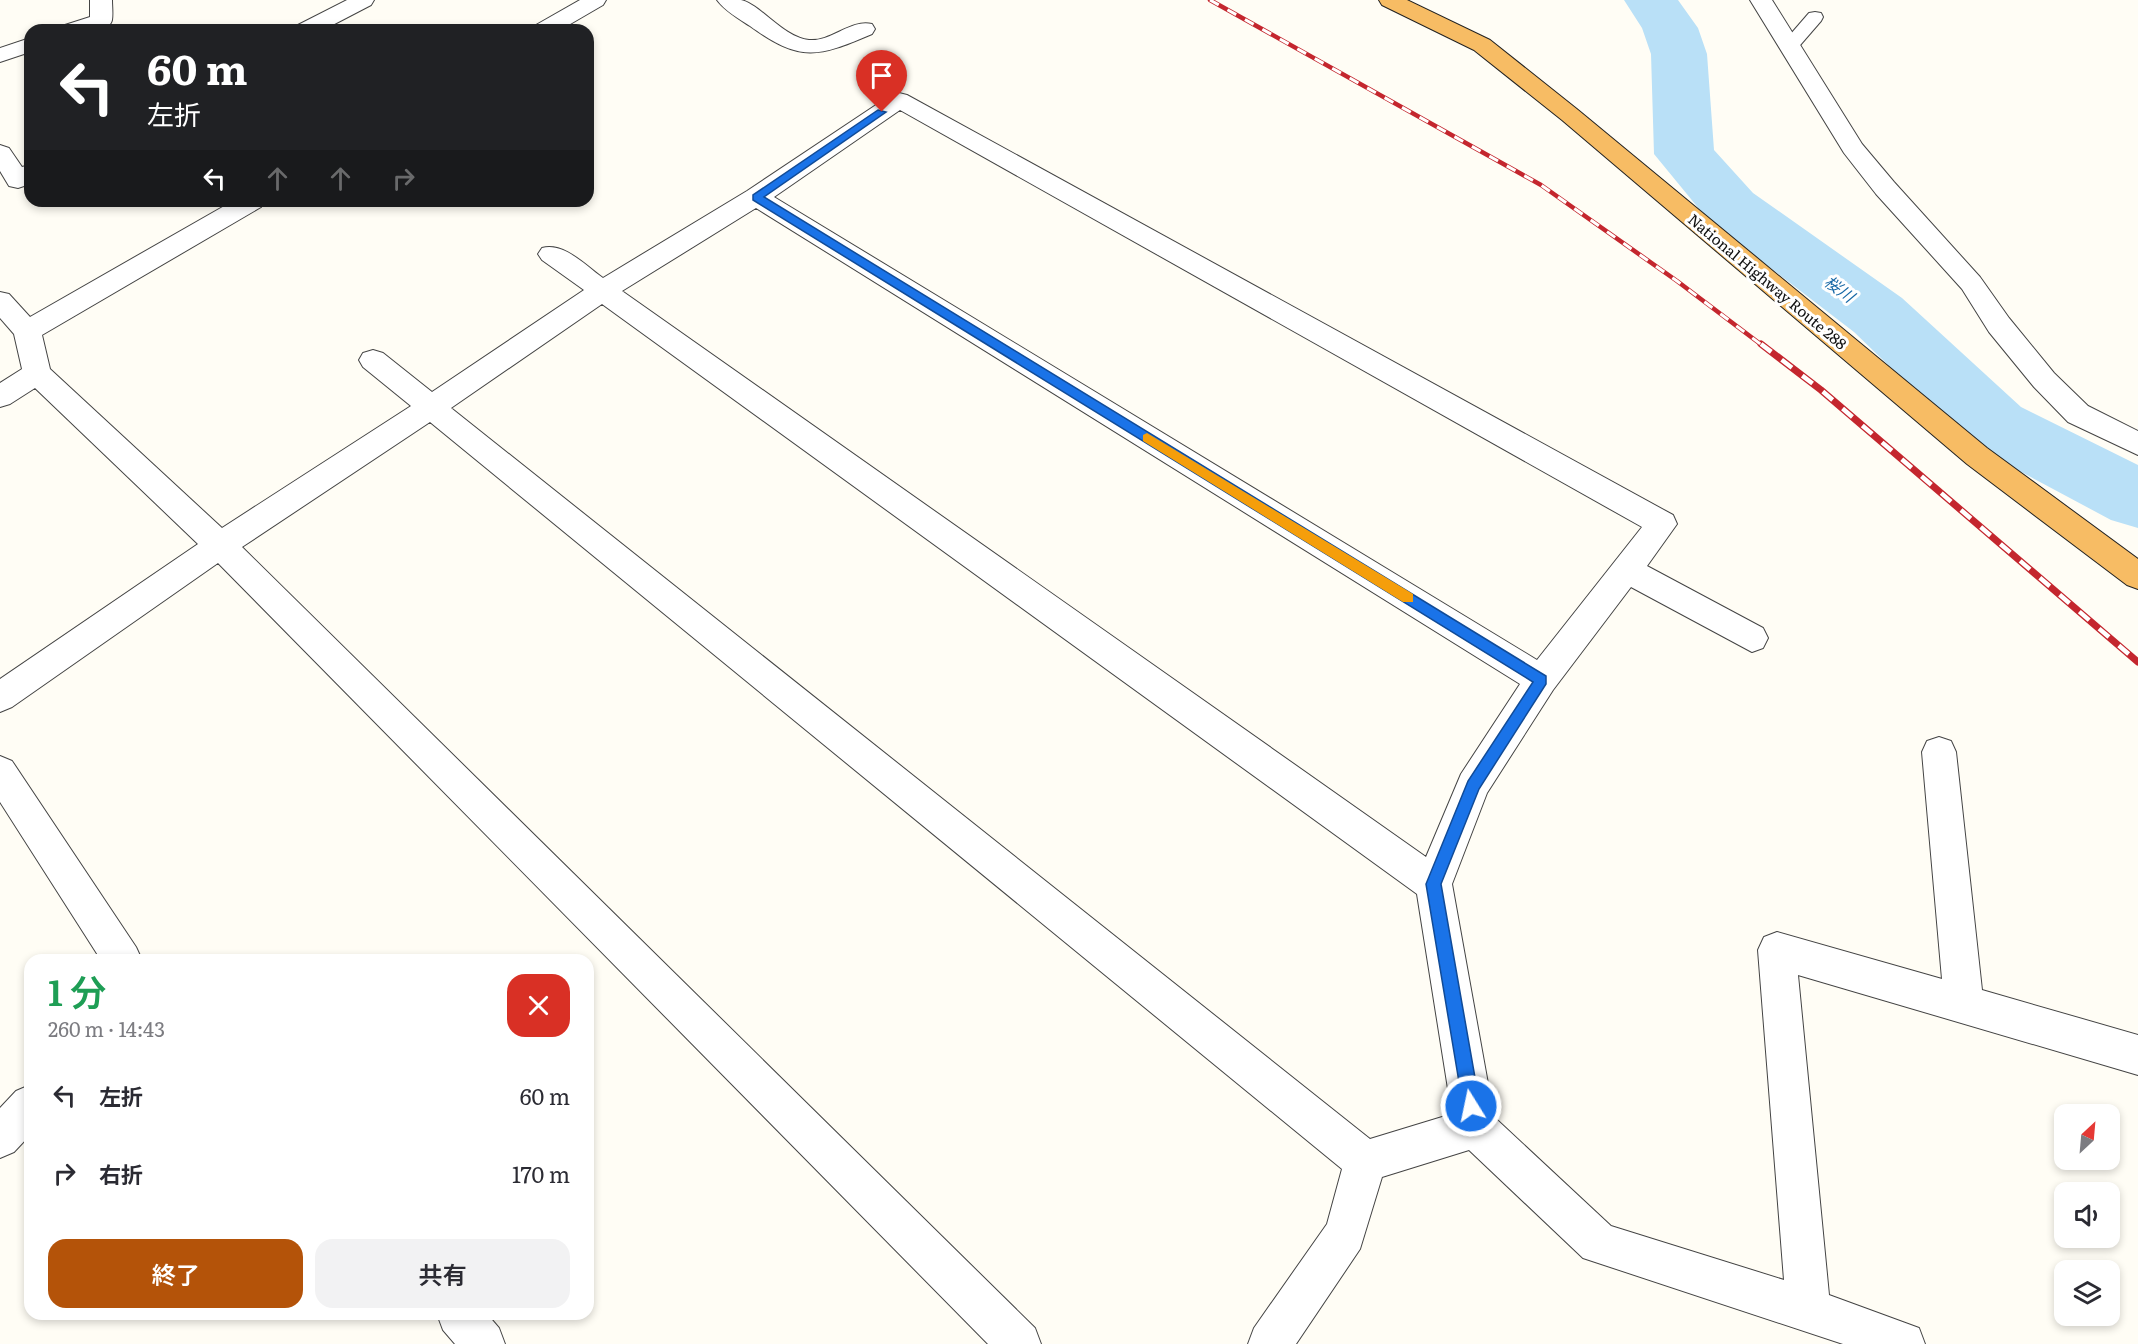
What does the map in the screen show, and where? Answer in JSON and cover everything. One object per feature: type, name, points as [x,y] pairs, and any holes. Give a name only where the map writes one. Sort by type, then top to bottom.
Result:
[{"type":"highway","name":"National Highway Route 288","points":[[1390,0],[1482,45],[1570,115],[1977,456],[2138,576]]},
{"type":"street","points":[[92,24],[101,21],[101,0]]},
{"type":"street","points":[[317,24],[363,0]]},
{"type":"street","points":[[554,24],[595,0]]},
{"type":"street","points":[[728,0],[798,46],[814,48],[828,45],[864,29]]},
{"type":"street","points":[[1761,0],[1853,148],[1885,188],[1971,283],[1999,325],[2044,380],[2078,414],[2138,444]]},
{"type":"street","points":[[0,55],[24,47]]},
{"type":"street","points":[[0,697],[220,544],[433,406],[602,291],[756,197],[899,100],[1662,524],[1541,680],[1473,785],[1434,884],[1475,1128],[1598,1243],[1808,1309],[1903,1344]]},
{"type":"street","points":[[0,153],[16,183]]},
{"type":"street","points":[[756,197],[1541,680]]},
{"type":"street","points":[[27,331],[242,207]]},
{"type":"street","points":[[551,254],[1434,884]]},
{"type":"street","points":[[0,301],[27,331],[37,373],[220,544],[1020,1344]]},
{"type":"street","points":[[374,360],[1365,1161]]},
{"type":"street","points":[[0,397],[37,373]]},
{"type":"street","points":[[1627,570],[1752,638]]},
{"type":"street","points":[[1939,752],[1964,1004]]},
{"type":"street","points":[[0,772],[119,954]]},
{"type":"street","points":[[1808,1309],[1778,950],[2138,1055]]},
{"type":"street","points":[[0,1138],[24,1112]]},
{"type":"street","points":[[1365,1161],[1475,1128]]},
{"type":"street","points":[[1270,1344],[1345,1234],[1365,1161]]},
{"type":"street","points":[[464,1320],[483,1344]]},
{"type":"lane","points":[[1789,48],[1815,17]]},
{"type":"waterway","name":"桜川","points":[[1651,0],[1670,28],[1679,54],[1684,154],[1731,207],[1878,315],[1996,426],[2138,499]]},
{"type":"railway","points":[[1210,0],[1541,185],[1677,281],[1763,346]]},
{"type":"railway","points":[[1761,344],[1821,390],[2138,662]]},
{"type":"slow traffic","points":[[1147,438],[1408,598]]},
{"type":"route","points":[[882,112],[756,197],[1541,680],[1473,785],[1434,884],[1471,1106]]}]
